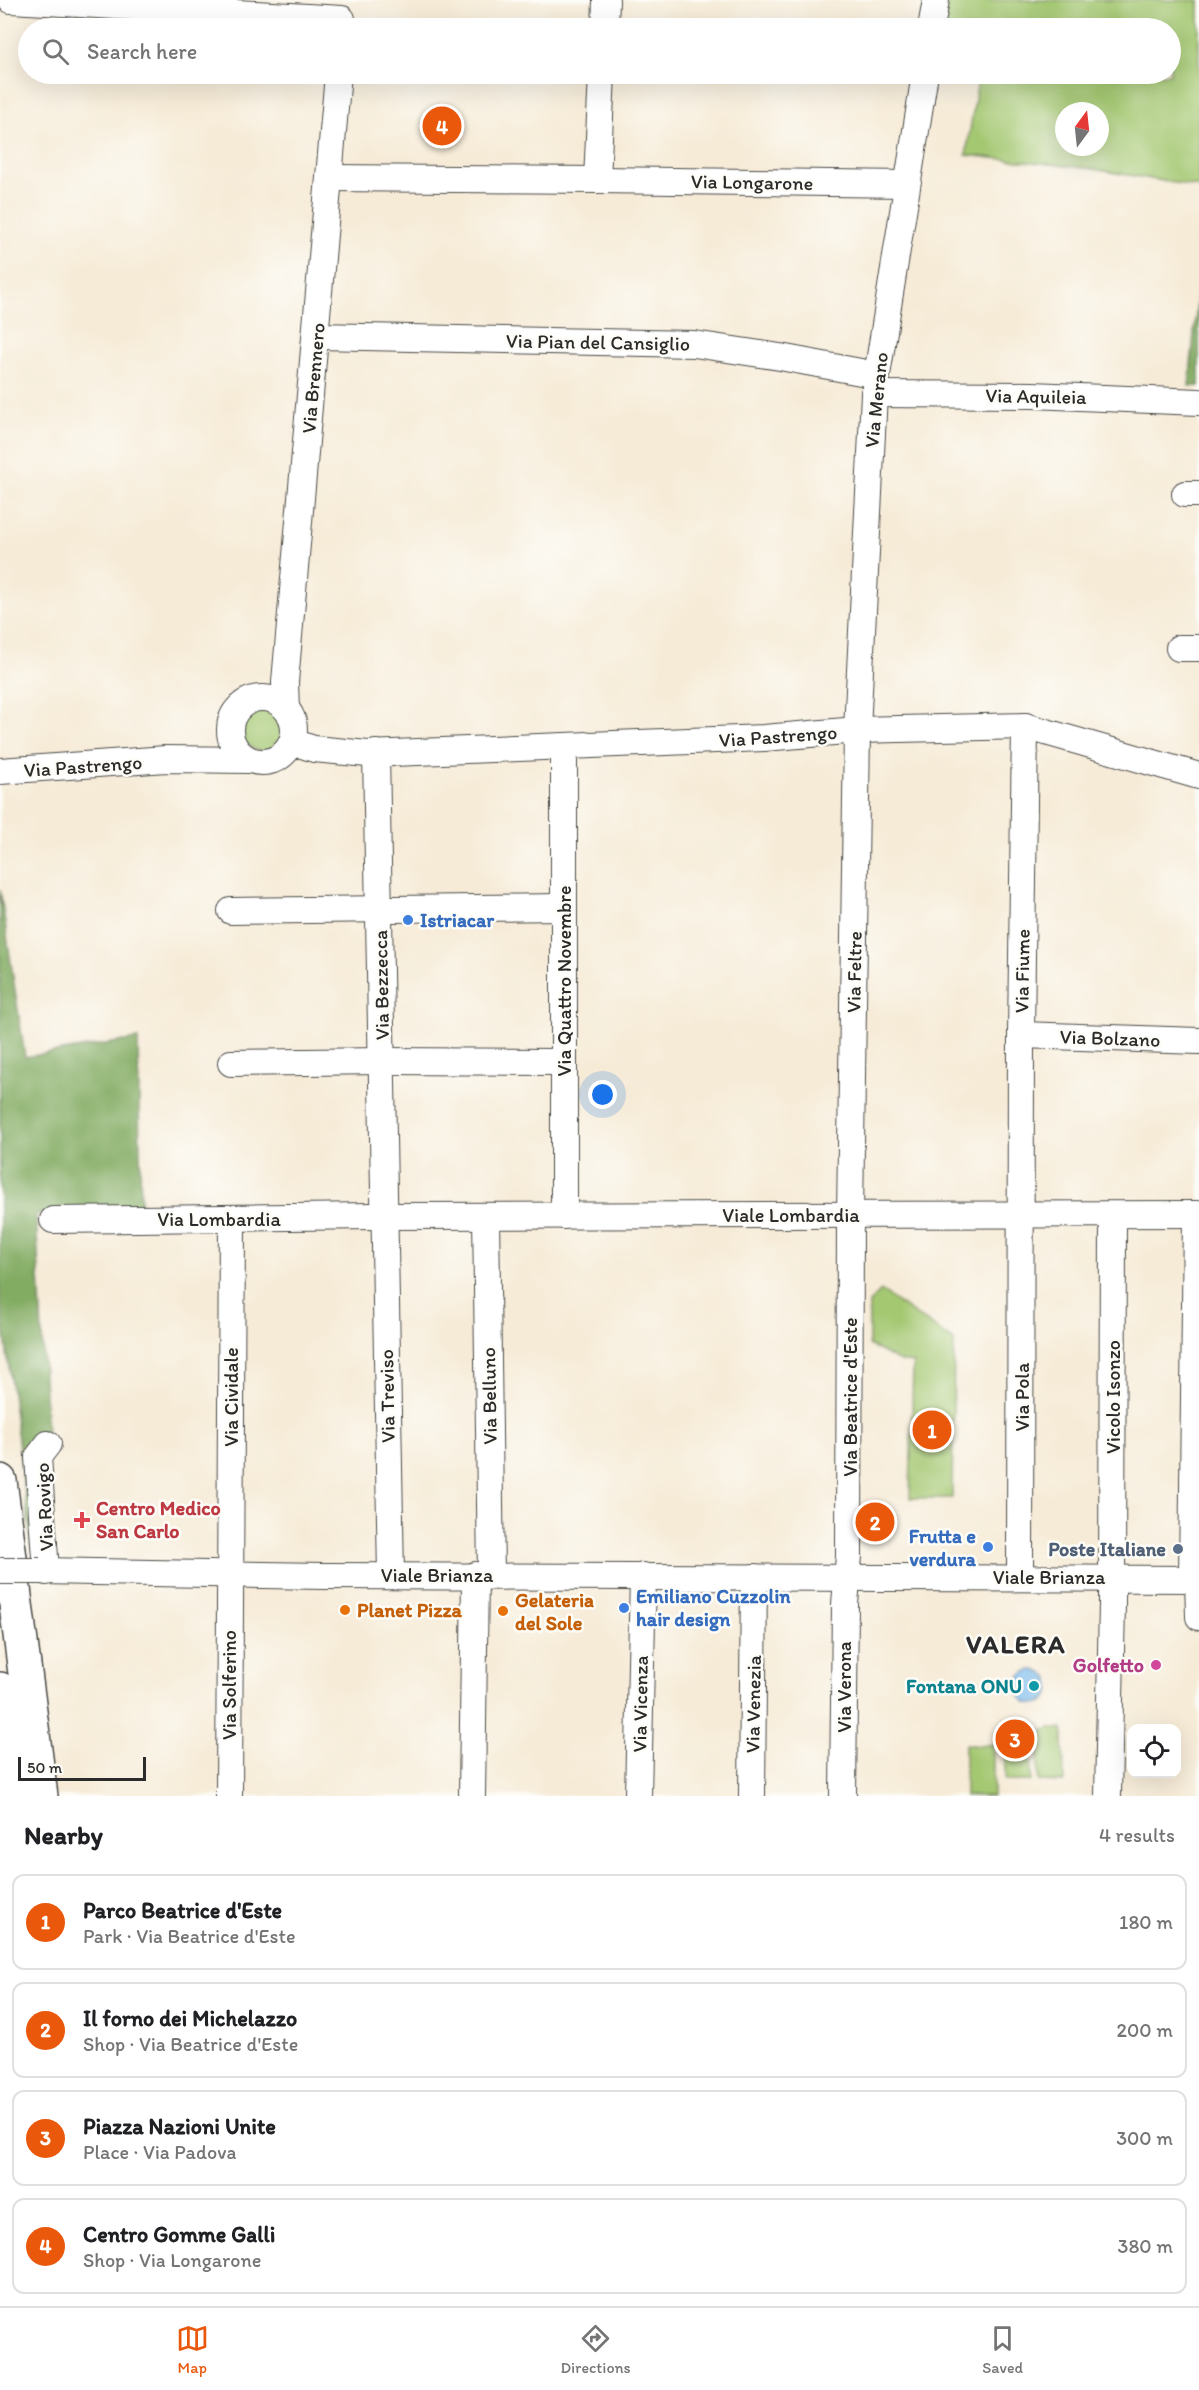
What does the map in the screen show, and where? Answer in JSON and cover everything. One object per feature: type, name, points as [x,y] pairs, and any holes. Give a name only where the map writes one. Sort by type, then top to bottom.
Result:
[{"type":"highway","points":[[0,1481],[41,1796]]},
{"type":"highway","points":[[0,1689],[14,1796]]},
{"type":"street","points":[[11,0],[342,16]]},
{"type":"street","points":[[605,18],[606,0]]},
{"type":"street","points":[[933,18],[936,0]]},
{"type":"street","name":"Via Brennero","points":[[286,709],[285,682],[317,336],[337,84]]},
{"type":"street","points":[[597,180],[602,84]]},
{"type":"street","name":"Via Merano","points":[[857,730],[875,385],[923,84]]},
{"type":"street","name":"Via Longarone","points":[[329,178],[907,184]]},
{"type":"street","name":"Via Pian del Cansiglio","points":[[317,336],[694,344],[780,357],[875,385]]},
{"type":"street","name":"Via Aquileia","points":[[875,385],[1199,402]]},
{"type":"street","points":[[253,699],[264,698],[278,702],[292,717],[294,729],[285,751],[267,763],[248,759],[238,753],[231,740],[231,721],[237,710],[253,699],[285,682]]},
{"type":"street","name":"Via Pastrengo","points":[[166,759],[178,752],[204,747],[221,737],[231,721]]},
{"type":"street","name":"Via Pastrengo","points":[[285,751],[376,753],[764,738],[857,730],[1025,726],[1199,776]]},
{"type":"street","name":"Via Fiume","points":[[1021,1216],[1025,726]]},
{"type":"street","name":"Via Feltre","points":[[850,1215],[857,730]]},
{"type":"street","name":"Via Quattro Novembre","points":[[564,746],[564,1216]]},
{"type":"street","name":"Via Bezzecca","points":[[376,753],[384,1216]]},
{"type":"street","name":"Via Pastrengo","points":[[0,771],[166,759],[248,759]]},
{"type":"street","points":[[231,911],[564,907]]},
{"type":"street","name":"Via Bolzano","points":[[1021,1035],[1199,1041]]},
{"type":"street","points":[[231,1063],[564,1062]]},
{"type":"street","points":[[1198,1214],[1196,1579],[1199,1617]]},
{"type":"street","name":"Viale Lombardia","points":[[384,1216],[1198,1214]]},
{"type":"street","name":"Via Beatrice d'Este","points":[[846,1579],[849,1533],[850,1215]]},
{"type":"street","name":"Vicolo Isonzo","points":[[1108,1796],[1112,1578],[1113,1215]]},
{"type":"street","name":"Via Lombardia","points":[[53,1220],[384,1216]]},
{"type":"street","name":"Via Treviso","points":[[384,1216],[391,1576]]},
{"type":"street","name":"Via Belluno","points":[[472,1796],[483,1575],[486,1216]]},
{"type":"street","name":"Via Pola","points":[[1020,1577],[1021,1216]]},
{"type":"street","name":"Via Cividale","points":[[229,1575],[232,1219]]},
{"type":"street","name":"Via Rovigo","points":[[43,1571],[38,1458],[48,1444]]},
{"type":"street","name":"Viale Brianza","points":[[0,1571],[229,1575],[1196,1579]]},
{"type":"street","name":"Via Solferino","points":[[229,1575],[229,1796]]},
{"type":"street","name":"Via Vicenza","points":[[638,1796],[643,1576]]},
{"type":"street","name":"Via Venezia","points":[[752,1796],[754,1577]]},
{"type":"street","name":"Via Verona","points":[[843,1796],[846,1579]]},
{"type":"green space","points":[[947,0],[1199,0],[1199,187],[1087,168],[966,155],[977,84],[1181,84],[1181,18],[944,18]]},
{"type":"green space","points":[[1199,281],[1199,386],[1189,386]]},
{"type":"green space","points":[[263,709],[271,710],[278,715],[283,722],[283,738],[278,745],[271,750],[263,751],[255,750],[248,745],[243,738],[242,730],[243,722],[248,715],[255,710]]},
{"type":"green space","points":[[0,889],[25,1057],[138,1039],[141,1213],[36,1214],[47,1435],[32,1551],[0,1297]]},
{"type":"green space","points":[[881,1291],[954,1341],[952,1498],[910,1498],[913,1363],[898,1361],[869,1345],[869,1303]]},
{"type":"green space","points":[[1050,1728],[1063,1729],[1064,1782],[1038,1781],[1038,1733]]},
{"type":"green space","points":[[1030,1734],[1031,1781],[1005,1781],[1005,1742]]},
{"type":"green space","points":[[965,1744],[979,1746],[993,1744],[993,1796],[965,1796]]},
{"type":"water","name":"Fontana ONU","points":[[1034,1670],[1046,1675],[1051,1687],[1046,1699],[1034,1704],[1022,1699],[1017,1687],[1022,1675]]},
{"type":"place","name":"Centro Gomme Galli","points":[[442,126]]},
{"type":"place","name":"Istriacar","points":[[408,920]]},
{"type":"place","name":"Parco Beatrice d'Este","points":[[932,1430]]},
{"type":"place","name":"Centro Medico San Carlo","points":[[82,1520]]},
{"type":"place","name":"Il forno dei Michelazzo","points":[[875,1522]]},
{"type":"place","name":"Frutta e verdura","points":[[988,1547]]},
{"type":"place","name":"Poste Italiane","points":[[1178,1549]]},
{"type":"place","name":"Emiliano Cuzzolin hair design","points":[[624,1608]]},
{"type":"place","name":"Planet Pizza","points":[[345,1610]]},
{"type":"place","name":"Gelateria del Sole","points":[[503,1611]]},
{"type":"place","name":"Golfetto","points":[[1156,1665]]},
{"type":"place","name":"Fontana ONU","points":[[1034,1686]]},
{"type":"place","name":"Piazza Nazioni Unite","points":[[1015,1739]]},
{"type":"district","name":"VALERA","points":[[1016,1644]]}]
